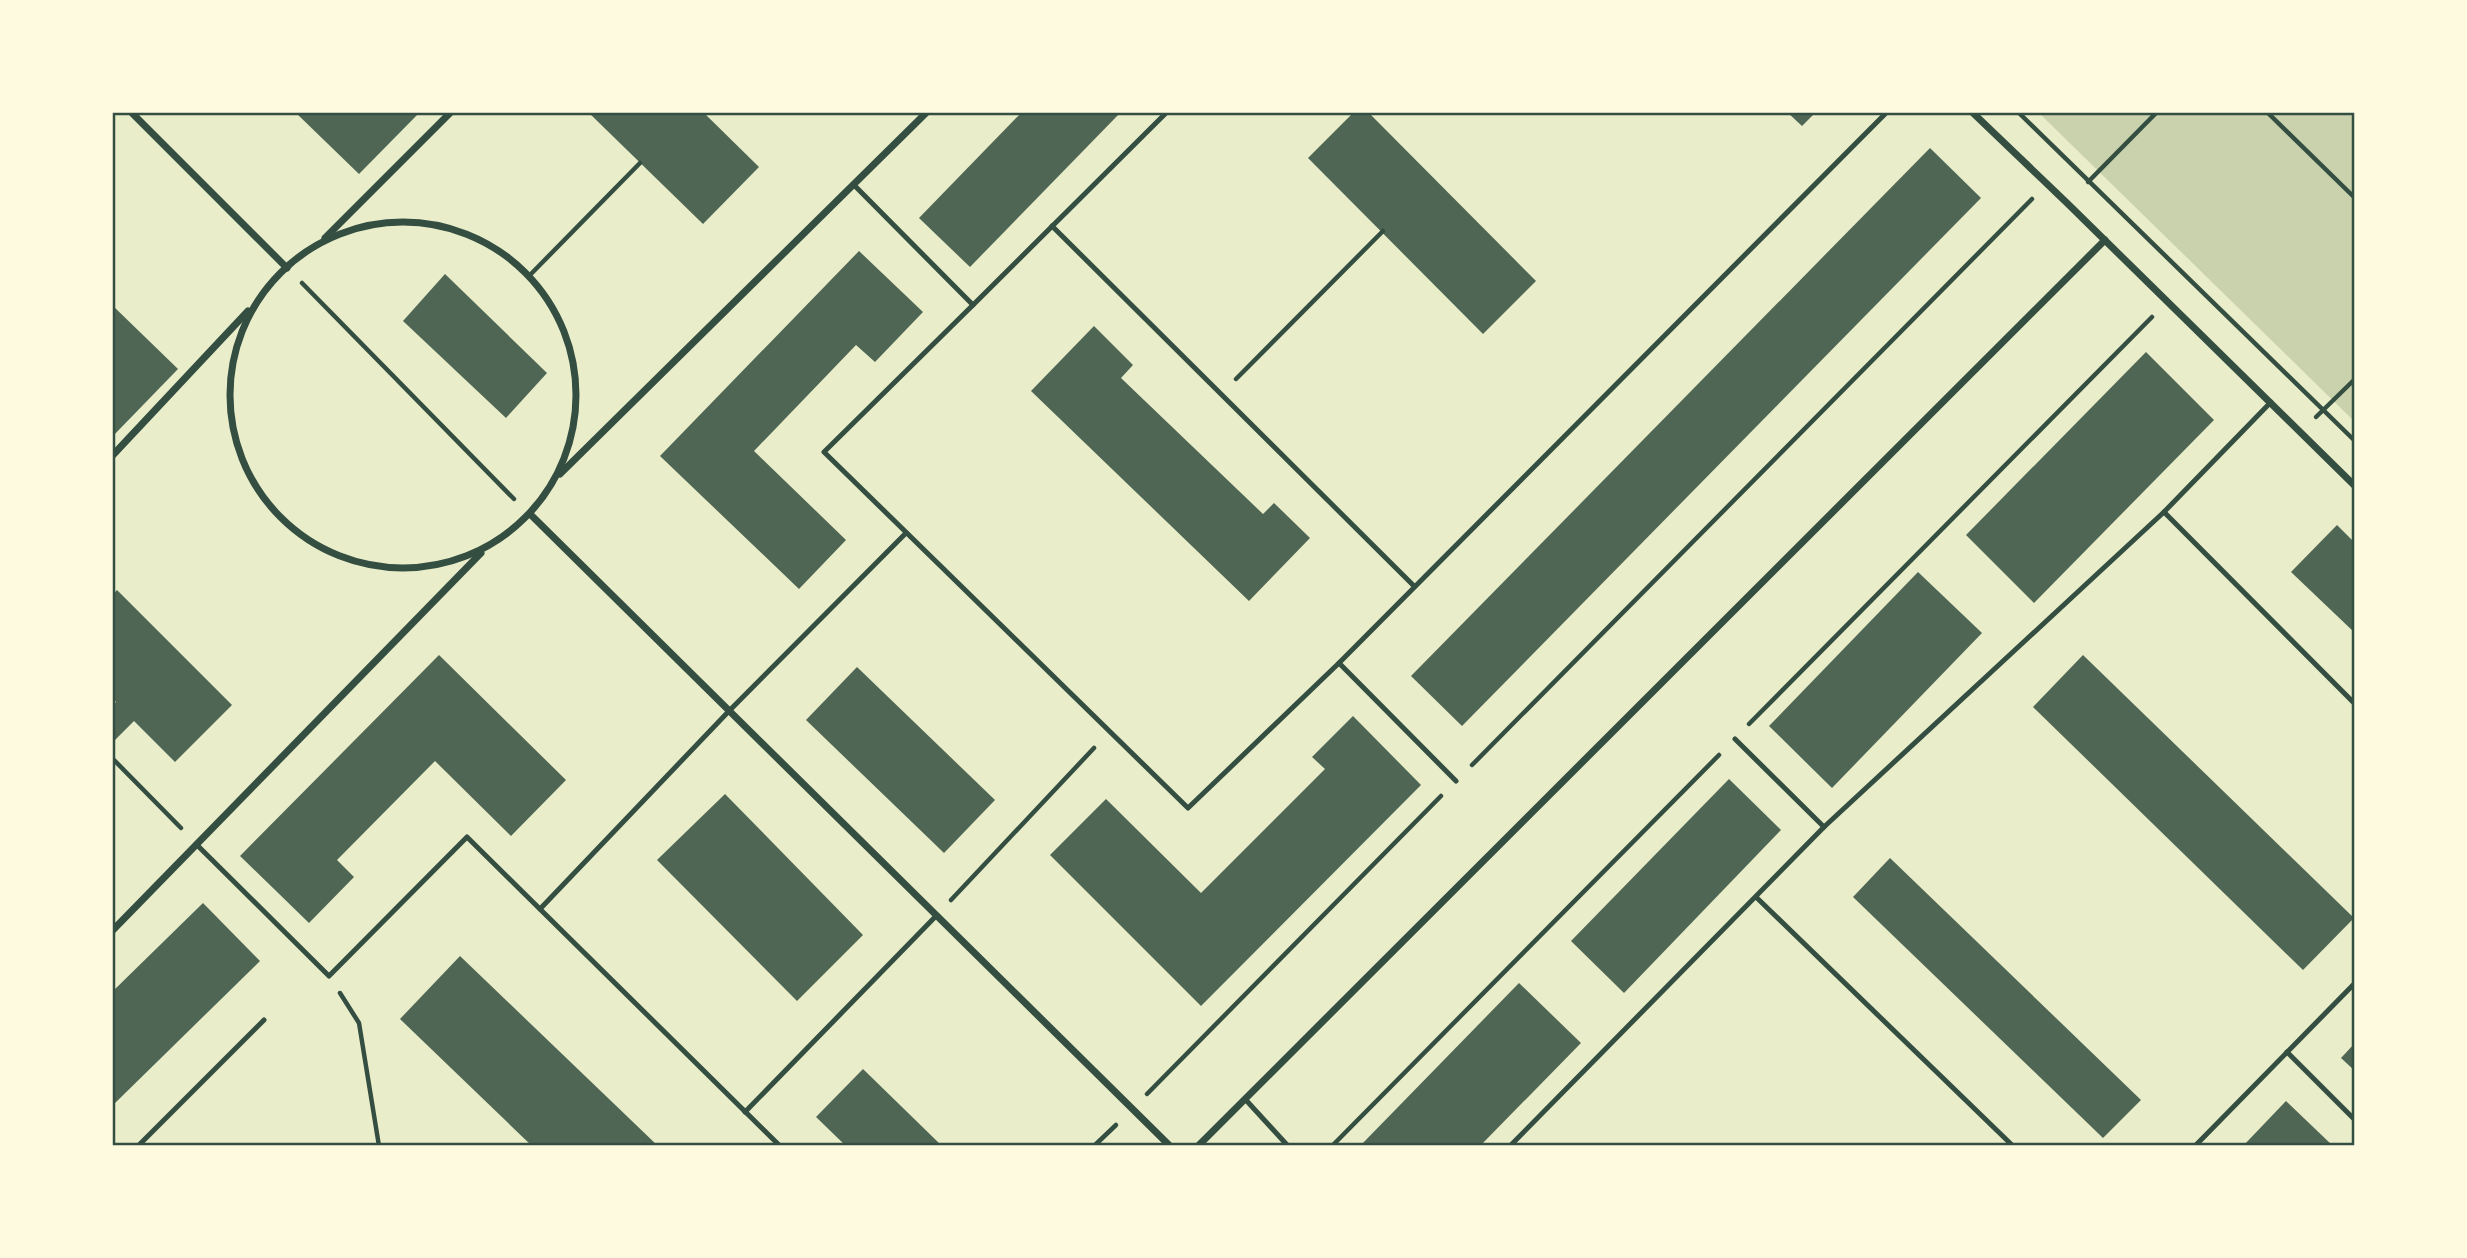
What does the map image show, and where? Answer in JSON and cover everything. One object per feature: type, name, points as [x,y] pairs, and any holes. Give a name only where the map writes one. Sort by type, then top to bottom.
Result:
[{"type":"street","points":[[131,112],[287,268]]},
{"type":"street","points":[[112,456],[287,268],[323,240],[451,112]]},
{"type":"street","points":[[112,931],[484,549],[530,514],[557,477],[927,112]]},
{"type":"street","points":[[1972,112],[2355,486]]},
{"type":"street","points":[[323,240],[356,227],[381,222],[429,223],[453,229],[496,249],[529,276],[551,305],[573,362],[576,408],[571,441],[557,477]]},
{"type":"street","points":[[1198,1146],[2105,240]]},
{"type":"street","points":[[253,306],[235,347],[229,379],[230,422],[250,479],[271,509],[296,533],[344,559],[404,570],[444,565],[484,549]]},
{"type":"street","points":[[530,514],[1170,1146]]},
{"type":"lane","points":[[1167,112],[824,452],[1188,808],[1339,663],[1887,112]]},
{"type":"lane","points":[[853,184],[973,305]]},
{"type":"lane","points":[[1052,226],[1414,586]]},
{"type":"lane","points":[[1510,1146],[1824,827],[2164,512],[2271,402]]},
{"type":"lane","points":[[2164,512],[2355,704]]},
{"type":"lane","points":[[540,909],[729,711],[906,533]]},
{"type":"lane","points":[[1339,663],[1457,781]]},
{"type":"lane","points":[[1735,739],[1824,827]]},
{"type":"lane","points":[[196,843],[329,976],[467,837],[780,1146]]},
{"type":"lane","points":[[1756,897],[2012,1146]]},
{"type":"lane","points":[[745,1112],[936,916]]},
{"type":"lane","points":[[2195,1146],[2355,983]]},
{"type":"lane","points":[[138,1146],[264,1020]]},
{"type":"lane","points":[[2287,1052],[2355,1121]]},
{"type":"lane","points":[[1245,1099],[1288,1146]]},
{"type":"path","points":[[2018,112],[2355,442]]},
{"type":"path","points":[[2067,203],[2157,112]]},
{"type":"path","points":[[2267,112],[2355,198]]},
{"type":"path","points":[[529,276],[640,163]]},
{"type":"path","points":[[1094,1146],[2047,184]]},
{"type":"path","points":[[1221,395],[1383,231]]},
{"type":"path","points":[[287,268],[530,514]]},
{"type":"path","points":[[2300,432],[2355,379]]},
{"type":"path","points":[[936,916],[1110,732]]},
{"type":"path","points":[[112,758],[196,843]]},
{"type":"path","points":[[329,976],[359,1023],[379,1146]]},
{"type":"green space","points":[[2038,112],[2355,112],[2355,422]]},
{"type":"building","points":[[295,112],[420,112],[359,174]]},
{"type":"building","points":[[588,112],[703,112],[759,167],[703,224]]},
{"type":"building","points":[[1022,112],[1121,112],[970,267],[919,218]]},
{"type":"building","points":[[1354,112],[1368,112],[1536,281],[1483,334],[1308,158]]},
{"type":"building","points":[[1787,112],[1816,112],[1802,126]]},
{"type":"building","points":[[1930,148],[1981,198],[1462,726],[1411,676]]},
{"type":"building","points":[[859,251],[923,312],[875,362],[856,345],[754,451],[846,540],[799,589],[660,456]]},
{"type":"building","points":[[445,274],[547,373],[506,418],[403,321]]},
{"type":"building","points":[[112,305],[178,369],[112,437]]},
{"type":"building","points":[[1094,326],[1133,365],[1121,378],[1263,514],[1274,503],[1310,538],[1249,601],[1031,391]]},
{"type":"building","points":[[2146,352],[2214,420],[2034,603],[1966,535]]},
{"type":"building","points":[[2337,525],[2355,543],[2355,633],[2291,572]]},
{"type":"building","points":[[1918,572],[1982,633],[1832,788],[1769,726]]},
{"type":"building","points":[[117,590],[232,705],[175,762],[134,721],[112,743],[112,706],[116,702],[112,697],[112,595]]},
{"type":"building","points":[[439,655],[566,780],[511,836],[435,761],[337,860],[354,877],[309,923],[240,856]]},
{"type":"building","points":[[2083,655],[2354,918],[2303,970],[2033,707]]},
{"type":"building","points":[[857,667],[995,800],[944,853],[806,720]]},
{"type":"building","points":[[1353,716],[1421,785],[1201,1006],[1050,855],[1106,799],[1201,893],[1325,769],[1312,757]]},
{"type":"building","points":[[1729,779],[1781,830],[1624,993],[1571,941]]},
{"type":"building","points":[[725,794],[863,935],[797,1001],[657,860]]},
{"type":"building","points":[[1890,858],[2141,1100],[2103,1138],[1853,897]]},
{"type":"building","points":[[203,903],[260,961],[112,1106],[112,992]]},
{"type":"building","points":[[460,956],[658,1146],[532,1146],[400,1019]]},
{"type":"building","points":[[1519,983],[1581,1043],[1480,1146],[1360,1146]]},
{"type":"building","points":[[2355,1043],[2355,1071],[2341,1058]]},
{"type":"building","points":[[863,1069],[942,1146],[846,1146],[816,1117]]},
{"type":"building","points":[[2286,1101],[2333,1146],[2243,1146]]}]
